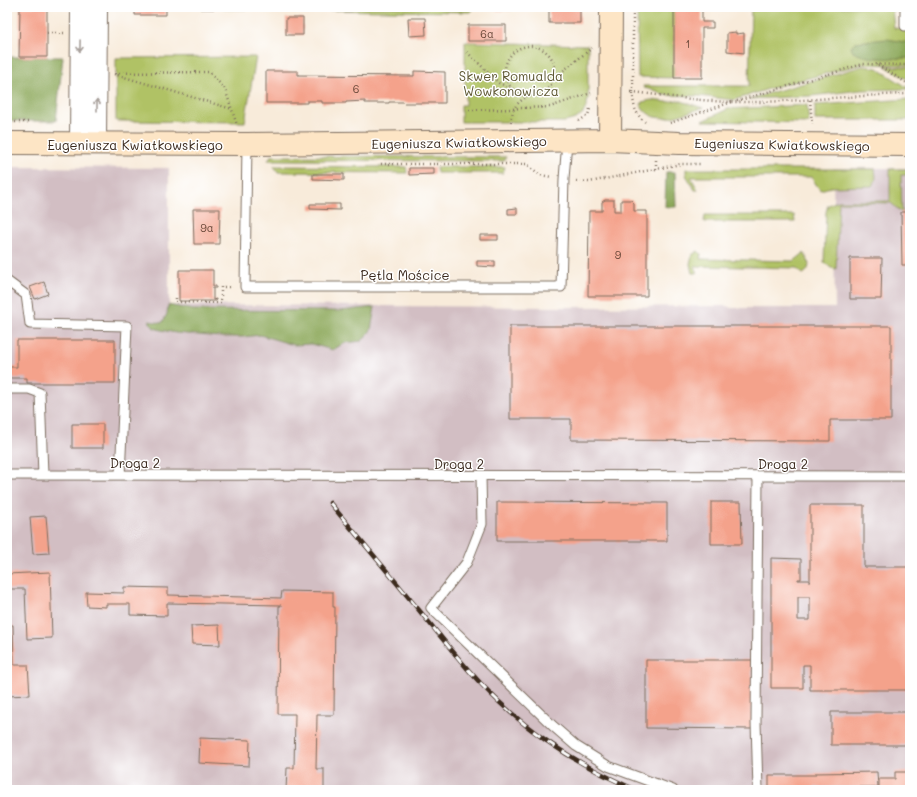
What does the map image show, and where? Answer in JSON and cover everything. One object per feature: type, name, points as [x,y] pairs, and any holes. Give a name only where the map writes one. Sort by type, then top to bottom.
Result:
[{"type":"main road","points":[[610,140],[611,7]]},
{"type":"main road","name":"Eugeniusza Kwiatkowskiego","points":[[7,143],[247,144],[610,140],[679,143],[910,145]]},
{"type":"street","points":[[80,7],[88,144]]},
{"type":"street","points":[[88,144],[98,7]]},
{"type":"lane","points":[[905,7],[905,26]]},
{"type":"lane","name":"Pętla Mościce","points":[[245,287],[561,287],[563,194],[567,141]]},
{"type":"lane","points":[[245,287],[247,144]]},
{"type":"lane","points":[[7,282],[26,295],[30,324],[127,326],[120,475]]},
{"type":"lane","points":[[7,389],[29,389],[40,393],[43,475]]},
{"type":"lane","name":"Droga 2","points":[[7,475],[910,476]]},
{"type":"lane","points":[[481,476],[482,524],[468,562],[431,608],[576,746],[608,766],[672,790]]},
{"type":"lane","points":[[758,476],[756,714],[758,790]]},
{"type":"path","points":[[634,7],[633,104],[636,112],[646,123]]},
{"type":"path","points":[[513,89],[506,74],[506,65],[509,57],[522,47],[537,47],[550,56],[554,63],[554,79]]},
{"type":"path","points":[[467,52],[499,83],[520,94],[528,96],[537,95],[545,91],[554,79],[593,47]]},
{"type":"path","points":[[670,123],[733,102],[862,64],[910,65]]},
{"type":"path","points":[[877,64],[910,85]]},
{"type":"path","points":[[232,109],[112,73],[209,72],[225,89],[232,109],[237,125]]},
{"type":"path","points":[[469,110],[556,106],[588,95],[592,92]]},
{"type":"path","points":[[624,92],[733,102],[810,100],[870,95],[910,94]]},
{"type":"path","points":[[511,125],[513,109],[520,101],[528,96]]},
{"type":"path","points":[[810,100],[812,124]]},
{"type":"path","points":[[374,164],[527,164],[540,175]]},
{"type":"path","points":[[589,182],[656,169]]},
{"type":"path","points":[[176,298],[176,302],[221,303],[221,287],[245,287]]},
{"type":"shaded area","points":[[7,167],[169,168],[169,305],[568,307],[727,306],[731,308],[835,308],[833,168],[910,168],[910,790],[7,790]]},
{"type":"green space","points":[[224,7],[472,7],[471,12],[224,9]]},
{"type":"green space","points":[[637,7],[674,7],[674,78],[638,77]]},
{"type":"green space","points":[[751,7],[892,7],[894,28],[910,29],[910,65],[863,64],[778,86],[734,100],[699,96],[663,95],[657,91],[644,88],[643,86],[749,86]]},
{"type":"green space","points":[[887,39],[910,43],[910,58],[866,57],[853,52],[851,47],[855,42]]},
{"type":"green space","name":"Skwer Romualda Wowkonowicza","points":[[465,42],[588,45],[588,99],[583,113],[574,120],[564,122],[461,122],[461,105],[465,105]]},
{"type":"green space","points":[[7,57],[63,57],[56,121],[7,121]]},
{"type":"green space","points":[[256,57],[245,122],[116,121],[116,58]]},
{"type":"green space","points":[[863,66],[877,68],[910,89],[861,90],[811,96],[749,99]]},
{"type":"green space","points":[[885,66],[910,67],[910,81]]},
{"type":"green space","points":[[910,99],[910,120],[815,120],[815,105]]},
{"type":"green space","points":[[651,100],[667,102],[678,100],[703,108],[678,116],[661,118],[653,116],[641,105],[642,102]]},
{"type":"green space","points":[[807,105],[809,123],[702,121],[728,109]]},
{"type":"green space","points":[[271,156],[506,157],[504,161],[268,160]]},
{"type":"green space","points":[[274,166],[406,167],[407,173],[278,172]]},
{"type":"green space","points":[[436,167],[505,167],[503,173],[437,173]]},
{"type":"green space","points":[[686,169],[875,169],[876,178],[872,186],[831,187],[820,190],[811,177],[691,177],[698,190],[695,190],[686,175]]},
{"type":"green space","points":[[890,169],[910,169],[910,175],[901,175],[902,213],[891,203],[839,202],[836,269],[831,268],[824,262],[826,212],[828,205],[838,201],[890,201]]},
{"type":"green space","points":[[666,172],[675,172],[676,207],[665,207]]},
{"type":"green space","points":[[705,215],[794,215],[795,222],[704,222]]},
{"type":"green space","points":[[698,251],[701,254],[700,259],[794,261],[804,253],[809,267],[803,274],[796,268],[694,266],[697,273],[692,273],[690,264],[692,255]]},
{"type":"green space","points":[[168,305],[193,310],[340,311],[375,307],[371,330],[362,341],[344,343],[333,350],[311,344],[294,345],[260,335],[220,337],[176,333],[154,328],[149,321],[162,323],[167,314]]},
{"type":"building","points":[[20,7],[47,7],[47,57],[19,57]]},
{"type":"building","points":[[135,7],[166,7],[166,15],[135,15]]},
{"type":"building","points":[[200,7],[215,7],[215,9],[200,9]]},
{"type":"building","points":[[486,7],[512,7],[512,11],[486,10]]},
{"type":"building","points":[[549,7],[580,7],[580,23],[549,23]]},
{"type":"building","points":[[674,7],[702,8],[702,22],[713,22],[713,28],[702,28],[702,78],[674,78]]},
{"type":"building","points":[[286,18],[303,18],[303,35],[286,35]]},
{"type":"building","points":[[408,18],[425,18],[426,35],[409,36]]},
{"type":"building","points":[[468,25],[506,25],[506,41],[468,41]]},
{"type":"building","points":[[736,32],[736,34],[744,33],[744,53],[727,51],[727,33]]},
{"type":"building","points":[[266,71],[298,71],[298,75],[414,76],[414,71],[445,72],[445,103],[365,103],[365,101],[322,103],[322,101],[307,101],[307,103],[266,103]]},
{"type":"building","points":[[409,168],[434,168],[434,174],[409,175]]},
{"type":"building","points":[[313,174],[344,174],[344,180],[313,179]]},
{"type":"building","points":[[605,200],[614,200],[614,211],[621,211],[621,200],[631,200],[634,203],[634,211],[647,211],[647,296],[588,296],[589,211],[602,211],[602,202]]},
{"type":"building","points":[[310,204],[340,204],[340,210],[310,209]]},
{"type":"building","points":[[517,208],[517,214],[508,214],[508,209]]},
{"type":"building","points":[[193,209],[220,209],[219,244],[194,244]]},
{"type":"building","points":[[901,212],[910,212],[910,265],[902,265]]},
{"type":"building","points":[[480,235],[498,235],[498,240],[480,240]]},
{"type":"building","points":[[850,258],[882,258],[881,299],[850,299]]},
{"type":"building","points":[[477,261],[495,261],[495,267],[477,266]]},
{"type":"building","points":[[179,270],[213,270],[213,286],[216,286],[216,288],[213,288],[213,300],[216,299],[216,301],[179,301]]},
{"type":"building","points":[[44,282],[48,294],[35,299],[30,287]]},
{"type":"building","points":[[510,326],[891,326],[891,420],[830,420],[830,441],[571,440],[571,419],[510,419]]},
{"type":"building","points":[[17,340],[115,340],[115,383],[27,383],[27,378],[7,378],[7,367],[17,367]]},
{"type":"building","points":[[72,424],[103,424],[103,448],[72,448]]},
{"type":"building","points":[[497,502],[667,503],[667,541],[497,541]]},
{"type":"building","points":[[711,502],[741,502],[742,544],[711,544]]},
{"type":"building","points":[[810,505],[864,505],[864,567],[910,567],[910,690],[810,690],[810,665],[803,665],[803,688],[771,688],[771,558],[801,559],[801,579],[798,580],[809,580],[810,582]],"holes":[[[798,597],[810,597],[810,620],[798,620]]]},
{"type":"building","points":[[46,516],[49,553],[33,554],[30,517]]},
{"type":"building","points":[[50,572],[52,638],[27,639],[25,589],[7,589],[7,574]]},
{"type":"building","points":[[124,587],[168,588],[168,595],[281,598],[282,591],[333,592],[333,607],[335,607],[334,715],[317,715],[316,769],[324,769],[324,790],[286,790],[287,768],[294,768],[295,714],[278,714],[279,606],[281,605],[167,603],[167,616],[130,615],[130,604],[106,604],[106,607],[87,606],[86,592],[124,593]]},
{"type":"building","points":[[7,625],[13,625],[14,665],[28,665],[30,695],[7,696]]},
{"type":"building","points":[[219,625],[220,645],[192,644],[191,626]]},
{"type":"building","points":[[646,660],[752,660],[752,729],[646,728]]},
{"type":"building","points":[[831,712],[910,712],[910,745],[831,745]]},
{"type":"building","points":[[200,738],[250,740],[249,766],[199,763]]},
{"type":"building","points":[[877,772],[878,787],[815,787],[815,790],[769,790],[769,775],[815,775],[815,773]]},
{"type":"building","points":[[895,772],[910,772],[910,790],[879,790],[879,779],[895,779]]},
{"type":"railway","points":[[330,503],[464,664],[496,699],[522,722],[553,745],[585,765],[636,790]]}]
